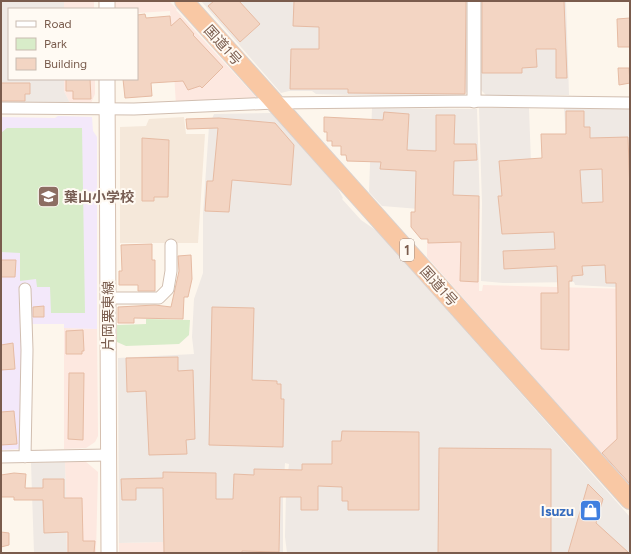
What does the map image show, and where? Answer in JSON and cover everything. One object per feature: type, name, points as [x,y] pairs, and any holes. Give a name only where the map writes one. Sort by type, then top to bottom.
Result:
[{"type":"highway","name":"国道1号","points":[[184,1],[630,500]]},
{"type":"main road","name":"片岡栗東線","points":[[107,80],[109,553]]},
{"type":"street","points":[[474,1],[474,101]]},
{"type":"street","points":[[1,108],[107,110],[275,103],[474,101],[630,103]]},
{"type":"street","points":[[108,298],[159,298],[168,289],[171,271],[172,245]]},
{"type":"street","points":[[25,289],[27,350],[25,457]]},
{"type":"street","points":[[1,457],[108,455]]},
{"type":"shaded area","points":[[1,1],[64,1],[64,8],[8,8],[8,80],[64,80],[64,91],[70,103],[1,103]]},
{"type":"shaded area","points":[[64,1],[94,1],[94,8],[64,8]]},
{"type":"shaded area","points":[[115,1],[169,1],[256,97],[254,100],[176,105],[170,11],[138,13],[138,8],[115,8]]},
{"type":"shaded area","points":[[201,1],[466,1],[469,90],[460,98],[316,94],[312,91],[289,91],[281,93]]},
{"type":"shaded area","points":[[478,1],[566,1],[569,95],[486,95],[481,90]]},
{"type":"shaded area","points":[[64,80],[95,80],[95,94],[91,103],[70,103],[64,91]]},
{"type":"shaded area","points":[[372,108],[477,109],[480,209],[432,210],[382,206],[369,192]]},
{"type":"shaded area","points":[[479,108],[529,108],[532,191],[569,189],[564,108],[630,109],[630,288],[575,285],[574,282],[503,283],[481,281],[482,203]]},
{"type":"shaded area","points":[[271,113],[337,187],[343,198],[342,199],[361,220],[377,231],[630,517],[630,553],[287,553],[285,537],[286,491],[289,464],[285,463],[283,495],[283,553],[164,553],[163,542],[119,543],[118,358],[194,354],[192,337],[194,299],[203,273],[203,214],[209,126],[214,114]]},
{"type":"shaded area","name":"葉山小学校","points":[[58,116],[92,117],[93,131],[97,137],[97,329],[64,328],[64,324],[31,324],[23,378],[22,446],[18,449],[1,450],[1,117],[55,118]]},
{"type":"shaded area","points":[[184,117],[186,134],[205,134],[198,243],[120,243],[120,127],[146,126],[149,119]]},
{"type":"shaded area","points":[[433,209],[480,209],[479,291],[482,291],[483,285],[630,289],[630,486],[427,257],[427,219]]},
{"type":"shaded area","points":[[64,328],[97,329],[98,436],[95,442],[86,448],[64,449]]},
{"type":"shaded area","points":[[85,461],[98,472],[96,553],[67,553],[65,462]]},
{"type":"shaded area","points":[[65,462],[67,553],[34,553],[31,463]]},
{"type":"shaded area","points":[[163,542],[164,553],[119,553],[119,543]]},
{"type":"green space","name":"葉山小学校","points":[[7,128],[82,128],[85,313],[51,313],[50,287],[37,287],[36,279],[20,281],[20,253],[1,252],[1,133]]},
{"type":"green space","points":[[146,319],[190,320],[189,335],[179,344],[126,346],[117,342],[117,325],[146,324]]},
{"type":"building","points":[[214,1],[239,1],[260,24],[240,42],[208,6]]},
{"type":"building","points":[[294,1],[466,1],[465,94],[348,93],[348,89],[290,89],[291,49],[319,49],[319,27],[293,26]]},
{"type":"building","points":[[482,1],[564,1],[567,78],[556,78],[556,49],[536,49],[537,67],[522,68],[522,73],[482,73]]},
{"type":"building","points":[[145,14],[146,18],[170,16],[171,26],[180,18],[194,34],[193,35],[223,67],[202,88],[200,86],[188,90],[183,81],[151,83],[152,96],[125,98],[123,80],[138,80],[138,15]]},
{"type":"building","points":[[630,18],[630,47],[618,47],[617,19]]},
{"type":"building","points":[[618,68],[629,68],[630,83],[619,85]]},
{"type":"building","points":[[66,80],[90,80],[91,99],[73,99],[73,91],[66,91]]},
{"type":"building","points":[[1,83],[30,83],[30,94],[25,94],[25,101],[1,101]]},
{"type":"building","points":[[566,111],[584,111],[584,127],[590,127],[590,138],[628,137],[630,192],[630,484],[602,453],[617,439],[616,283],[606,283],[605,265],[582,266],[583,275],[572,276],[572,281],[569,281],[569,350],[541,349],[541,293],[558,293],[557,266],[504,269],[503,251],[555,249],[554,232],[502,234],[498,196],[502,196],[499,161],[542,158],[541,134],[566,134]],"holes":[[[602,169],[603,202],[582,203],[580,170]]]},
{"type":"building","points":[[384,112],[409,114],[407,150],[436,151],[436,115],[455,115],[454,144],[476,144],[477,160],[454,161],[453,195],[479,196],[478,282],[460,281],[461,242],[428,243],[428,239],[421,239],[411,227],[411,212],[415,212],[416,171],[380,169],[381,162],[347,161],[346,155],[341,155],[341,146],[332,146],[332,141],[327,141],[327,132],[324,132],[324,117],[383,120]]},
{"type":"building","points":[[219,118],[275,123],[294,145],[291,185],[232,180],[229,212],[205,211],[207,181],[213,181],[218,128],[187,129],[186,119]]},
{"type":"building","points":[[142,138],[169,140],[168,197],[154,197],[154,201],[142,201]]},
{"type":"building","points":[[152,244],[152,260],[155,260],[155,291],[138,291],[138,285],[119,285],[119,271],[122,271],[121,245]]},
{"type":"building","points":[[191,255],[192,279],[188,297],[184,297],[183,319],[134,318],[134,323],[118,323],[118,307],[155,305],[171,307],[179,271],[178,256]]},
{"type":"building","points":[[1,260],[16,260],[15,277],[1,277]]},
{"type":"building","points":[[44,306],[44,317],[33,317],[33,307]]},
{"type":"building","points":[[212,307],[254,308],[252,380],[277,381],[277,384],[281,384],[281,399],[284,399],[283,447],[209,445]]},
{"type":"building","points":[[83,330],[84,351],[82,351],[82,354],[66,354],[66,331]]},
{"type":"building","points":[[13,343],[15,369],[1,370],[1,345]]},
{"type":"building","points":[[178,357],[178,371],[193,370],[195,439],[186,440],[187,454],[149,455],[146,391],[127,392],[126,358]]},
{"type":"building","points":[[69,373],[84,373],[83,440],[68,439]]},
{"type":"building","points":[[14,411],[17,444],[1,445],[1,412]]},
{"type":"building","points":[[342,431],[419,432],[419,510],[348,510],[348,501],[342,501],[342,487],[318,486],[318,510],[301,510],[301,497],[280,497],[279,552],[242,551],[242,553],[164,553],[163,488],[136,488],[136,500],[122,500],[121,479],[163,478],[163,472],[216,473],[216,499],[233,499],[234,474],[254,475],[254,469],[302,470],[302,464],[332,464],[332,441],[341,441]]},
{"type":"building","points":[[439,448],[551,449],[551,553],[438,553]]},
{"type":"building","points":[[14,473],[26,474],[25,488],[43,488],[43,479],[64,479],[64,498],[82,498],[83,541],[95,541],[94,553],[68,553],[68,532],[44,533],[43,500],[14,500],[14,497],[1,497],[1,475]]},
{"type":"building","name":"Isuzu","points":[[588,484],[603,499],[596,523],[629,553],[568,553]]},
{"type":"building","points":[[1,532],[9,533],[9,545],[1,547]]},
{"type":"place","name":"葉山小学校","points":[[49,197]]},
{"type":"place","name":"Isuzu","points":[[590,511]]}]
